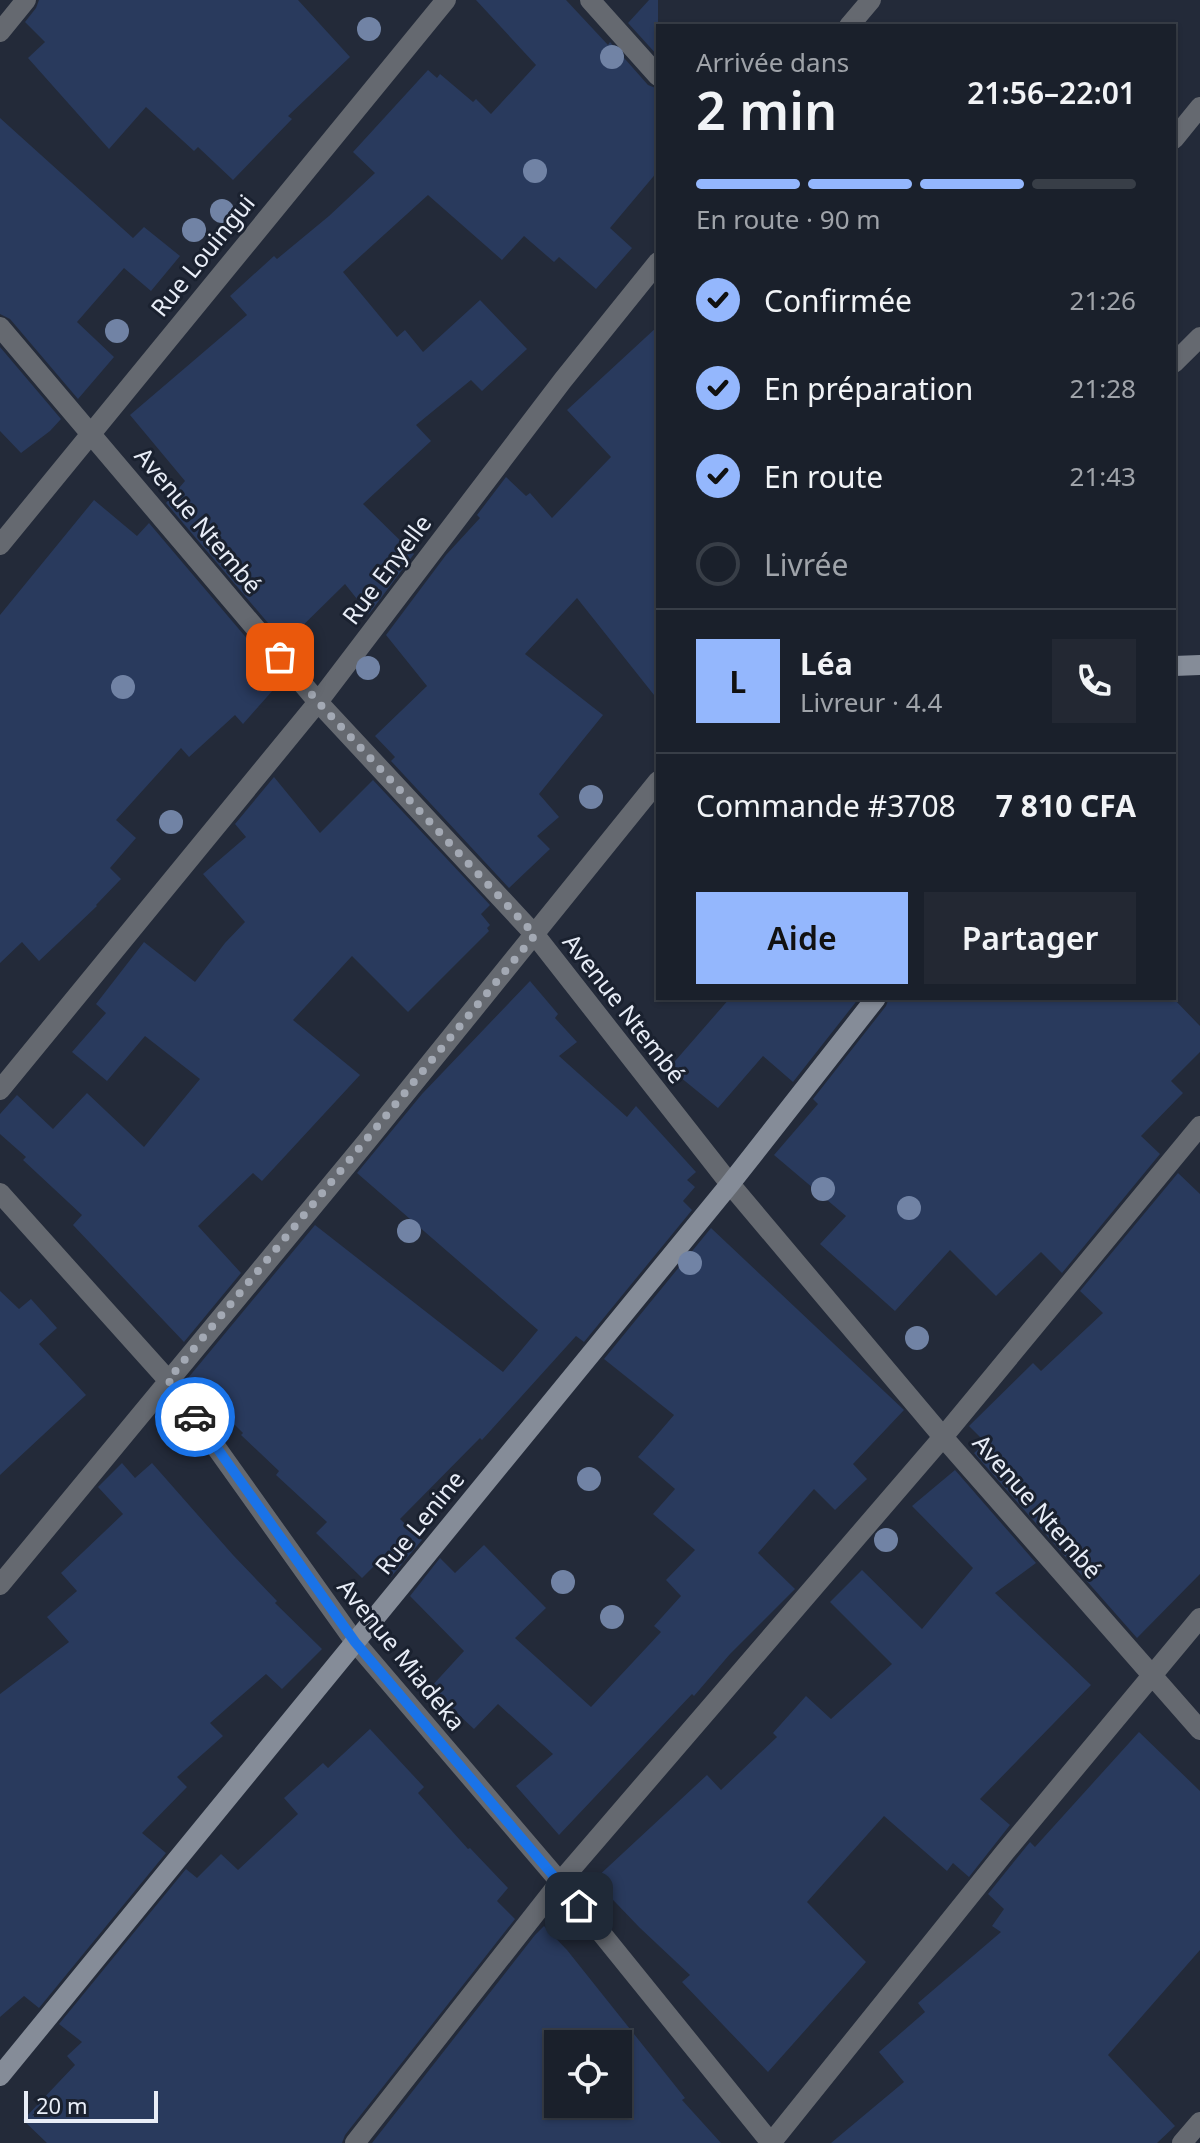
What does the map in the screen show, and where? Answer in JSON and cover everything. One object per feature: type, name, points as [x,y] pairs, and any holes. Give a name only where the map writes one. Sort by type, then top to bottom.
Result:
[{"type":"street","points":[[0,32],[26,0]]},
{"type":"street","name":"Rue Louingui","points":[[0,545],[446,0]]},
{"type":"street","points":[[590,0],[656,74]]},
{"type":"street","points":[[851,24],[871,0]]},
{"type":"street","points":[[1176,137],[1200,107]]},
{"type":"street","name":"Rue Enyelle","points":[[0,1090],[318,702],[563,380],[656,264]]},
{"type":"street","name":"Avenue Ntembé","points":[[0,327],[318,702],[535,935],[730,1184],[943,1437],[1200,1730]]},
{"type":"street","points":[[1176,361],[1200,337]]},
{"type":"street","points":[[1176,666],[1200,665]]},
{"type":"street","points":[[0,1585],[656,784]]},
{"type":"street","name":"Rue Lenine","points":[[0,2076],[730,1184],[874,1000]]},
{"type":"street","points":[[355,2143],[560,1882],[943,1437],[1200,1126]]},
{"type":"street","name":"Avenue Miadeka","points":[[0,1193],[168,1380],[355,1642],[560,1882],[771,2143]]},
{"type":"street","points":[[771,2143],[1005,1852],[1200,1618]]},
{"type":"street","points":[[1182,2143],[1200,2122]]},
{"type":"building","points":[[39,0],[298,0],[350,57],[288,116],[292,119],[233,180],[198,147],[194,151],[146,107],[109,149],[28,58],[45,42],[25,22]]},
{"type":"building","points":[[476,0],[566,0],[608,45],[610,42],[648,85],[656,88],[656,173],[610,228],[632,248],[596,289],[559,257],[554,262],[524,236],[502,260],[428,195],[343,272],[397,337],[405,330],[423,352],[480,300],[527,349],[482,391],[471,380],[416,425],[431,441],[363,504],[414,554],[369,614],[345,584],[285,643],[166,503],[185,481],[130,415],[247,315],[230,296],[274,256],[277,259],[329,216],[375,173],[353,152],[428,70],[437,78],[440,74],[473,102],[476,99],[491,114],[536,65]]},
{"type":"building","points":[[649,0],[658,0],[656,54],[628,23]]},
{"type":"building","points":[[0,118],[133,238],[144,227],[180,256],[151,291],[124,268],[77,322],[114,357],[78,399],[10,319],[0,314]]},
{"type":"building","points":[[656,328],[656,697],[577,598],[525,654],[603,715],[539,794],[559,817],[537,836],[550,849],[509,888],[391,761],[395,757],[375,736],[427,686],[386,635],[446,555],[480,518],[477,515],[506,477],[526,496],[530,493],[552,518],[611,457],[567,410]]},
{"type":"building","points":[[0,347],[61,419],[21,453],[0,431]]},
{"type":"building","points":[[94,500],[137,536],[149,523],[282,680],[243,724],[235,715],[189,757],[181,748],[116,820],[136,838],[110,868],[121,879],[97,906],[39,961],[22,942],[0,963],[0,615]]},
{"type":"building","points":[[274,777],[320,833],[373,780],[490,905],[481,914],[490,925],[487,928],[489,931],[408,1012],[352,956],[293,1020],[360,1075],[262,1181],[253,1173],[198,1226],[241,1273],[184,1342],[73,1225],[82,1215],[0,1134],[0,1114],[17,1095],[53,1129],[87,1093],[144,1147],[200,1079],[145,1036],[107,1081],[72,1052],[106,1013],[96,1004],[144,942],[195,982],[245,922],[203,874],[246,837],[235,824]]},
{"type":"building","points":[[530,981],[558,1014],[555,1018],[577,1042],[559,1056],[627,1117],[636,1106],[696,1172],[687,1180],[695,1187],[683,1201],[692,1210],[584,1342],[576,1336],[482,1440],[480,1438],[400,1519],[422,1540],[391,1577],[377,1563],[362,1578],[316,1533],[327,1522],[276,1475],[279,1471],[188,1378],[315,1225],[503,1372],[538,1330],[357,1173],[422,1094]]},
{"type":"building","points":[[728,1000],[857,1000],[793,1082],[763,1056],[718,1108],[669,1068]]},
{"type":"building","points":[[888,1000],[1175,1000],[1200,1026],[1200,1052],[1171,1081],[1183,1093],[1141,1136],[1160,1154],[1062,1273],[1041,1252],[996,1296],[950,1250],[895,1311],[820,1244],[846,1216],[774,1155],[818,1104],[813,1099]]},
{"type":"building","points":[[1178,1173],[1200,1194],[1200,1574],[1137,1638],[974,1453],[986,1443],[969,1426],[1033,1363],[1041,1371],[1103,1313],[1080,1291]]},
{"type":"building","points":[[711,1228],[904,1410],[853,1464],[867,1479],[835,1510],[814,1489],[758,1553],[795,1589],[559,1835],[516,1786],[553,1754],[498,1704],[474,1729],[430,1688],[464,1651],[410,1596],[440,1558],[455,1573],[484,1545],[546,1608],[515,1638],[591,1707],[661,1632],[654,1626],[681,1596],[666,1580],[695,1550],[653,1514],[675,1489],[638,1457],[674,1415],[604,1359]]},
{"type":"building","points":[[0,1291],[19,1309],[31,1299],[57,1328],[39,1344],[86,1395],[0,1475]]},
{"type":"building","points":[[122,1463],[135,1478],[152,1463],[277,1601],[275,1603],[322,1649],[282,1689],[266,1674],[210,1723],[223,1736],[177,1777],[187,1787],[142,1833],[166,1853],[39,2008],[24,1996],[0,2017],[0,1694],[69,1642],[47,1617],[77,1591],[61,1573],[123,1514],[98,1487]]},
{"type":"building","points":[[955,1470],[1036,1563],[995,1593],[1091,1685],[980,1799],[1010,1825],[969,1877],[953,1863],[947,1871],[884,1816],[807,1902],[866,1962],[768,2072],[682,1982],[690,1975],[594,1880],[707,1775],[721,1790],[777,1737],[773,1733],[806,1696],[831,1719],[892,1664],[830,1602],[862,1570],[922,1629],[973,1568],[912,1506]]},
{"type":"building","points":[[370,1729],[424,1787],[418,1793],[508,1888],[497,1901],[515,1919],[345,2135],[342,2143],[47,2143],[23,2120],[75,2065],[67,2056],[82,2042],[59,2024],[186,1869],[197,1878],[221,1854],[238,1870],[298,1814],[284,1798],[323,1763],[328,1768]]},
{"type":"building","points":[[1139,1732],[1200,1791],[1200,1950],[1108,2055],[1175,2126],[1157,2143],[831,2143],[904,2082],[879,2052],[925,2012],[918,2003],[1001,1932],[992,1926],[1004,1909],[988,1894],[1030,1842],[1035,1847]]},
{"type":"building","points":[[544,1926],[631,2030],[544,2030],[544,2118],[632,2118],[632,2032],[685,2098],[682,2100],[721,2143],[372,2143]]},
{"type":"way so far","points":[[195,1417],[168,1380],[535,935],[318,702],[280,657]]},
{"type":"route","points":[[195,1417],[355,1642],[579,1906]]}]
